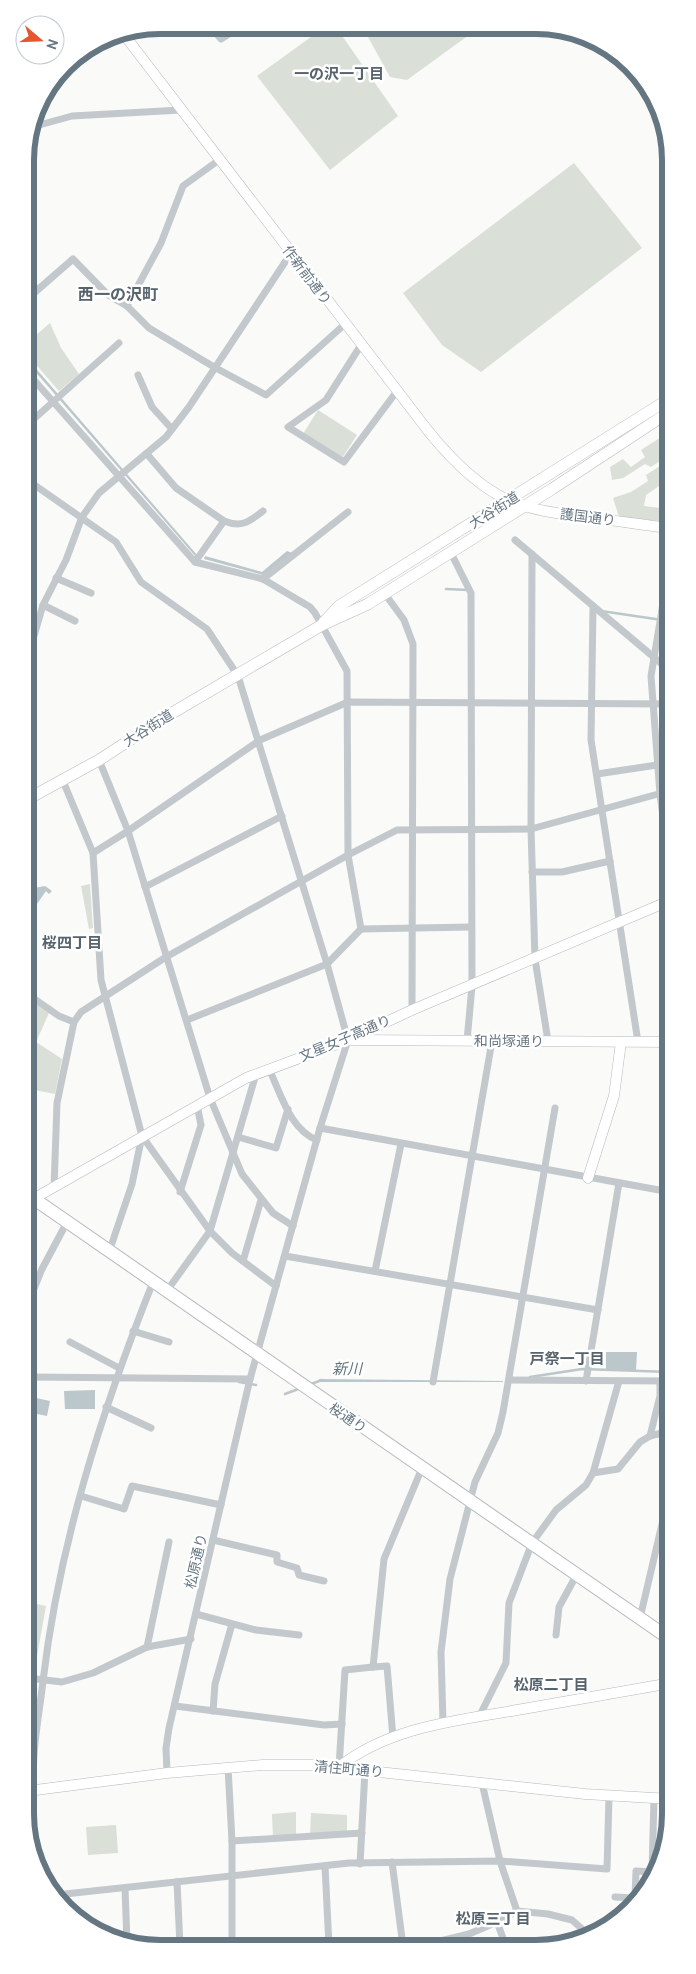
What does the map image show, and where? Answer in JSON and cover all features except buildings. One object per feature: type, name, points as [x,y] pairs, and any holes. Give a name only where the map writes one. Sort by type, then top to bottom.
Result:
[{"type":"highway","name":"桜通り","points":[[34,1202],[67,1222],[662,1634]]},
{"type":"main road","name":"大谷街道","points":[[322,625],[339,606],[662,403]]},
{"type":"main road","name":"大谷街道","points":[[34,796],[99,760],[167,716],[322,625],[350,613],[385,594],[662,417]]},
{"type":"street","points":[[217,34],[221,39],[228,34]]},
{"type":"street","name":"作新前通り","points":[[127,38],[444,451],[477,480],[509,500]]},
{"type":"street","points":[[39,125],[72,116],[181,110]]},
{"type":"street","points":[[127,306],[161,243],[183,186],[219,160]]},
{"type":"street","points":[[34,634],[43,605],[66,560],[82,517],[99,493],[147,454],[172,429],[291,253]]},
{"type":"street","points":[[34,293],[73,259],[108,296],[127,306],[149,328],[214,367],[266,395],[345,324]]},
{"type":"street","points":[[34,419],[119,343]]},
{"type":"street","points":[[361,345],[326,400],[288,427],[344,462],[397,391]]},
{"type":"street","points":[[138,375],[152,407],[172,429]]},
{"type":"street","points":[[34,380],[195,562],[263,579],[310,607],[322,625],[347,671],[348,855],[361,929]]},
{"type":"street","points":[[147,454],[176,488],[224,521],[235,525],[248,523],[262,511]]},
{"type":"street","points":[[34,484],[116,542],[141,582],[207,629],[238,676],[260,740],[301,882],[328,964],[348,1040]]},
{"type":"street","name":"護国通り","points":[[509,500],[524,506],[550,512],[662,527]]},
{"type":"street","points":[[263,579],[348,512]]},
{"type":"street","points":[[195,562],[224,521]]},
{"type":"street","points":[[515,540],[662,664]]},
{"type":"street","points":[[451,553],[471,594],[472,986],[467,1041]]},
{"type":"street","points":[[532,554],[532,872],[535,959],[548,1041]]},
{"type":"street","points":[[56,578],[91,594]]},
{"type":"street","points":[[385,594],[404,620],[414,644],[412,703],[412,1010]]},
{"type":"street","points":[[43,605],[74,621]]},
{"type":"street","points":[[593,606],[591,740],[638,1042]]},
{"type":"street","points":[[662,606],[653,656],[651,703],[662,809]]},
{"type":"street","points":[[93,853],[128,832],[260,740],[348,702],[662,704]]},
{"type":"street","points":[[99,760],[128,832],[210,1098],[242,1174],[273,1213],[293,1226]]},
{"type":"street","points":[[596,774],[657,765]]},
{"type":"street","points":[[63,781],[93,853],[98,959],[142,1136],[180,1192],[210,1231],[243,1261],[276,1286]]},
{"type":"street","points":[[54,1188],[58,1103],[74,1022],[81,1012],[166,958],[348,855],[397,830],[531,829],[660,794]]},
{"type":"street","points":[[145,887],[282,816]]},
{"type":"street","points":[[532,872],[562,872],[610,861]]},
{"type":"street","name":"文星女子高通り","points":[[34,1197],[54,1188],[142,1136],[256,1074],[348,1040],[412,1010],[662,904]]},
{"type":"street","points":[[187,1020],[328,964],[361,929],[411,926],[471,927]]},
{"type":"street","points":[[34,998],[60,1016],[74,1022]]},
{"type":"street","name":"和尚塚通り","points":[[348,1040],[662,1042]]},
{"type":"street","name":"松原通り","points":[[167,1772],[166,1748],[250,1378],[320,1128],[348,1040]]},
{"type":"street","points":[[433,1382],[474,1157],[492,1041]]},
{"type":"street","points":[[588,1178],[614,1096],[621,1042]]},
{"type":"street","points":[[269,1069],[301,1132],[317,1140]]},
{"type":"street","points":[[166,1292],[210,1231],[256,1074]]},
{"type":"street","points":[[180,1192],[201,1125],[197,1105]]},
{"type":"street","points":[[443,1723],[441,1652],[449,1588],[470,1502],[482,1463],[498,1433],[509,1380],[521,1297],[555,1108]]},
{"type":"street","points":[[238,1137],[276,1148],[288,1109]]},
{"type":"street","points":[[320,1128],[662,1191]]},
{"type":"street","points":[[109,1252],[132,1184],[142,1136]]},
{"type":"street","points":[[375,1271],[401,1144]]},
{"type":"street","points":[[586,1381],[619,1183]]},
{"type":"street","points":[[243,1261],[261,1200]]},
{"type":"street","points":[[34,1289],[42,1269],[67,1222]]},
{"type":"street","points":[[285,1256],[598,1310]]},
{"type":"street","points":[[34,1755],[52,1610],[106,1407],[115,1378],[153,1282]]},
{"type":"street","points":[[133,1331],[169,1342]]},
{"type":"street","points":[[70,1342],[119,1368]]},
{"type":"street","points":[[34,1377],[250,1378]]},
{"type":"street","points":[[509,1380],[660,1381],[660,1396],[650,1436]]},
{"type":"street","points":[[479,1717],[506,1662],[509,1603],[532,1544],[556,1510],[586,1485],[593,1473],[620,1381]]},
{"type":"street","points":[[106,1407],[151,1428]]},
{"type":"street","points":[[593,1473],[618,1469],[640,1442],[650,1436],[662,1433]]},
{"type":"street","points":[[373,1667],[384,1560],[422,1468]]},
{"type":"street","points":[[81,1496],[124,1509],[132,1486],[221,1505]]},
{"type":"street","points":[[640,1618],[662,1521]]},
{"type":"street","points":[[213,1540],[277,1555],[277,1562],[297,1568],[299,1574],[324,1581]]},
{"type":"street","points":[[147,1647],[169,1542]]},
{"type":"street","points":[[556,1636],[559,1608],[577,1574]]},
{"type":"street","points":[[196,1614],[256,1630],[299,1635]]},
{"type":"street","points":[[213,1711],[215,1684],[232,1624]]},
{"type":"street","points":[[34,1679],[62,1682],[93,1673],[147,1647],[191,1639]]},
{"type":"street","points":[[339,1767],[345,1670],[387,1666],[393,1738]]},
{"type":"street","points":[[339,1767],[354,1755],[393,1738],[443,1723],[662,1684]]},
{"type":"street","points":[[175,1706],[324,1725],[342,1724]]},
{"type":"street","points":[[228,1767],[232,1841],[232,1940]]},
{"type":"street","name":"清住町通り","points":[[34,1791],[167,1772],[228,1767],[339,1767],[609,1796],[662,1798]]},
{"type":"street","points":[[360,1864],[366,1770]]},
{"type":"street","points":[[482,1783],[500,1861],[517,1911]]},
{"type":"street","points":[[63,1894],[325,1866],[392,1862],[500,1861],[607,1869],[609,1796]]},
{"type":"street","points":[[654,1798],[655,1857]]},
{"type":"street","points":[[232,1841],[362,1833]]},
{"type":"street","points":[[392,1862],[402,1940]]},
{"type":"street","points":[[325,1866],[329,1940]]},
{"type":"street","points":[[635,1891],[636,1871],[648,1872]]},
{"type":"street","points":[[177,1882],[180,1940]]},
{"type":"street","points":[[125,1888],[127,1936]]},
{"type":"street","points":[[615,1897],[630,1898]]},
{"type":"street","points":[[445,1940],[470,1934],[517,1911],[548,1914],[572,1920],[584,1931]]},
{"type":"street","points":[[497,1922],[504,1940]]},
{"type":"shaded area","points":[[315,34],[341,34],[398,116],[330,170],[257,76]]},
{"type":"shaded area","points":[[366,34],[470,34],[407,80],[390,77]]},
{"type":"shaded area","points":[[574,163],[642,248],[481,372],[442,345],[403,293]]},
{"type":"shaded area","points":[[50,323],[61,348],[79,374],[59,391],[34,362],[34,337]]},
{"type":"shaded area","points":[[34,366],[197,555],[196,557],[34,370]]},
{"type":"shaded area","points":[[318,410],[357,435],[342,458],[303,434]]},
{"type":"shaded area","points":[[662,436],[662,460],[651,467],[645,464],[623,478],[612,480],[610,467],[623,459],[631,467],[645,457],[641,450]]},
{"type":"shaded area","points":[[662,465],[662,484],[646,495],[644,506],[662,508],[662,521],[619,517],[613,498],[631,492],[648,481],[646,475]]},
{"type":"shaded area","points":[[287,551],[292,553],[263,575],[204,559],[205,556],[262,572]]},
{"type":"shaded area","points":[[90,884],[93,928],[89,929],[81,886]]},
{"type":"shaded area","points":[[45,886],[52,891],[49,894],[46,891],[37,904],[34,905],[34,888]]},
{"type":"shaded area","points":[[34,1003],[49,1013],[36,1042],[62,1059],[55,1094],[34,1090]]},
{"type":"shaded area","points":[[606,1352],[637,1352],[636,1370],[606,1370]]},
{"type":"shaded area","points":[[319,1379],[503,1381],[503,1382],[319,1382]]},
{"type":"shaded area","points":[[95,1390],[95,1409],[65,1409],[64,1391]]},
{"type":"shaded area","points":[[34,1398],[50,1401],[47,1416],[34,1413]]},
{"type":"shaded area","points":[[34,1603],[46,1606],[34,1673]]},
{"type":"shaded area","points":[[296,1812],[296,1837],[273,1839],[272,1814]]},
{"type":"shaded area","points":[[311,1813],[347,1815],[347,1833],[310,1836]]},
{"type":"shaded area","points":[[116,1825],[118,1853],[88,1855],[86,1827]]},
{"type":"waterway","points":[[446,589],[468,590]]},
{"type":"waterway","points":[[601,611],[662,620]]},
{"type":"waterway","name":"新川","points":[[530,1377],[582,1369],[662,1372]]},
{"type":"waterway","name":"新川","points":[[311,1384],[322,1380]]},
{"type":"waterway","name":"新川","points":[[239,1382],[256,1385]]},
{"type":"waterway","name":"新川","points":[[285,1394],[301,1388]]},
{"type":"district","name":"一の沢一丁目","points":[[339,74]]},
{"type":"district","name":"西一の沢町","points":[[118,294]]},
{"type":"district","name":"桜四丁目","points":[[72,943]]},
{"type":"district","name":"戸祭一丁目","points":[[567,1359]]},
{"type":"district","name":"松原二丁目","points":[[551,1685]]},
{"type":"district","name":"松原三丁目","points":[[493,1919]]}]
